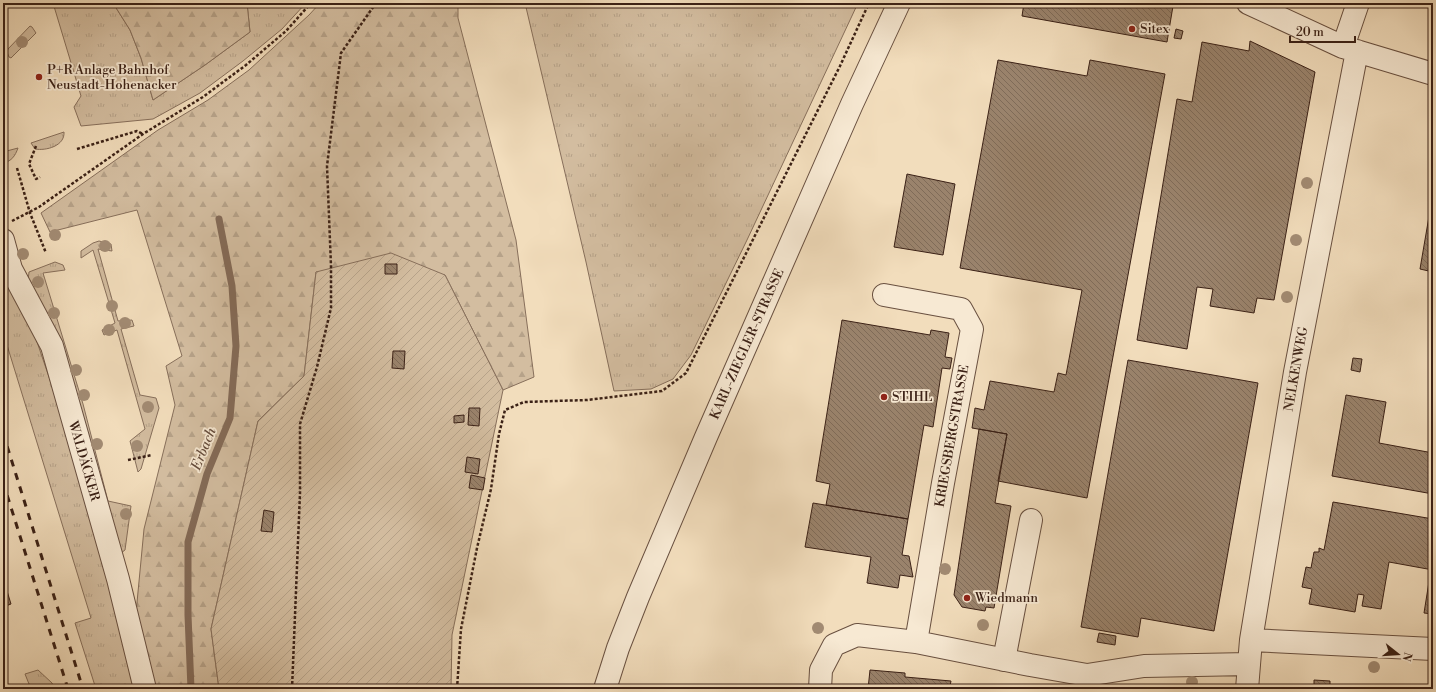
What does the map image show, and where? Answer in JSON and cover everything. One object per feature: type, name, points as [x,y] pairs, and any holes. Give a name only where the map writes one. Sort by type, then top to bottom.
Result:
[{"type":"street","name":"KARL-ZIEGLER-STRASSE","points":[[605,689],[618,648],[632,612],[703,444],[852,104],[899,3]]},
{"type":"street","points":[[1248,3],[1350,49],[1433,74]]},
{"type":"street","name":"NELKENWEG","points":[[1247,689],[1252,640],[1294,372],[1358,3]]},
{"type":"street","name":"WALDÄCKER","points":[[7,231],[11,269],[52,346],[118,580],[145,689]]},
{"type":"street","name":"KRIEGSBERGSTRASSE","points":[[884,294],[961,309],[972,329],[943,483],[916,642]]},
{"type":"street","points":[[1004,660],[1030,520]]},
{"type":"street","points":[[820,689],[821,670],[834,645],[857,635],[916,642],[1087,675],[1144,666],[1249,664]]},
{"type":"street","points":[[1252,640],[1433,649]]},
{"type":"path","points":[[302,3],[308,6]]},
{"type":"path","points":[[7,231],[30,213],[143,134],[203,97],[246,65],[286,32],[311,3]]},
{"type":"path","points":[[292,689],[300,493],[300,424],[317,367],[331,308],[331,266],[326,166],[341,53],[376,3]]},
{"type":"path","points":[[458,689],[461,629],[477,548],[491,489],[499,434],[505,410],[524,402],[587,400],[662,390],[686,373],[823,101],[869,3]]},
{"type":"path","points":[[77,149],[137,131],[143,134]]},
{"type":"path","points":[[36,146],[29,164],[36,179],[40,178]]},
{"type":"path","points":[[17,168],[30,213],[46,253]]},
{"type":"path","points":[[128,460],[152,455]]},
{"type":"green space","points":[[53,3],[113,3],[130,30],[141,58],[153,100],[250,32],[247,3],[306,3],[282,29],[243,61],[200,93],[153,119],[81,126],[74,107],[81,96]]},
{"type":"green space","points":[[113,3],[247,3],[250,32],[153,100],[141,58],[130,30]]},
{"type":"green space","points":[[320,3],[458,3],[458,18],[516,240],[534,377],[503,390],[445,275],[316,272],[304,376],[258,421],[211,629],[219,689],[153,689],[136,613],[144,529],[175,405],[166,366],[182,356],[137,210],[50,232],[41,213],[158,130],[208,100],[249,70]]},
{"type":"green space","points":[[525,3],[858,3],[747,240],[691,355],[673,379],[651,389],[614,391],[586,262]]},
{"type":"green space","points":[[30,26],[36,33],[11,58],[9,57],[7,52],[8,49]]},
{"type":"green space","points":[[64,132],[61,141],[49,148],[35,149],[31,143]]},
{"type":"green space","points":[[18,148],[13,158],[3,163],[3,152]]},
{"type":"green space","points":[[99,241],[111,244],[112,251],[98,249],[118,321],[132,320],[134,326],[121,329],[140,395],[156,398],[159,408],[141,469],[138,472],[130,441],[145,429],[117,330],[104,335],[102,330],[115,323],[93,250],[81,258],[81,251]]},
{"type":"green space","points":[[391,253],[445,275],[503,390],[452,635],[451,689],[219,689],[211,629],[258,421],[304,376],[316,272]]},
{"type":"green space","points":[[55,262],[63,265],[65,270],[43,273],[83,404],[108,501],[131,506],[125,550],[121,553],[28,281],[29,272]]},
{"type":"green space","points":[[3,287],[14,287],[34,333],[50,380],[138,689],[96,689],[75,623],[91,618],[3,332]]},
{"type":"green space","points":[[38,670],[52,683],[55,689],[31,689],[25,674]]},
{"type":"building","name":"Sitex","points":[[1024,3],[1156,3],[1173,6],[1167,42],[1022,16]]},
{"type":"building","points":[[1176,29],[1183,31],[1181,39],[1174,38]]},
{"type":"building","points":[[1250,41],[1315,72],[1274,300],[1257,298],[1254,313],[1210,306],[1213,289],[1197,287],[1187,349],[1137,340],[1177,99],[1192,102],[1202,42],[1249,51]]},
{"type":"building","points":[[998,60],[1087,76],[1090,60],[1165,74],[1087,498],[998,481],[1007,434],[972,428],[975,408],[984,410],[990,381],[1054,392],[1058,373],[1066,375],[1082,290],[960,268]]},
{"type":"building","points":[[907,174],[955,184],[943,255],[894,247]]},
{"type":"building","points":[[1433,193],[1433,272],[1420,269]]},
{"type":"building","points":[[385,264],[397,264],[397,274],[385,274]]},
{"type":"building","name":"STIHL","points":[[842,320],[930,335],[931,330],[949,333],[945,357],[952,358],[950,369],[942,368],[933,427],[924,425],[908,519],[826,505],[830,484],[816,481]]},
{"type":"building","points":[[393,351],[405,351],[404,369],[392,368]]},
{"type":"building","points":[[1353,358],[1362,359],[1360,372],[1351,370]]},
{"type":"building","points":[[1128,360],[1258,383],[1214,631],[1141,618],[1138,637],[1081,627]]},
{"type":"building","points":[[1346,395],[1386,402],[1379,443],[1433,453],[1433,494],[1332,476]]},
{"type":"building","points":[[469,408],[480,408],[479,426],[468,425]]},
{"type":"building","points":[[464,415],[464,422],[454,423],[454,416]]},
{"type":"building","points":[[979,429],[1007,434],[995,503],[1011,506],[994,608],[986,607],[985,611],[962,607],[954,595]]},
{"type":"building","points":[[467,457],[480,459],[478,474],[465,472]]},
{"type":"building","points":[[471,475],[485,478],[483,490],[469,488]]},
{"type":"building","points":[[1333,502],[1433,519],[1433,570],[1389,562],[1381,609],[1362,606],[1364,595],[1358,594],[1355,612],[1309,604],[1312,589],[1302,587],[1306,567],[1311,568],[1314,552],[1319,552],[1319,548],[1324,550]]},
{"type":"building","points":[[813,503],[908,519],[902,555],[909,556],[913,577],[900,575],[898,588],[867,583],[871,557],[805,547]]},
{"type":"building","points":[[264,510],[274,512],[272,532],[261,531]]},
{"type":"building","points":[[1431,569],[1433,570],[1433,614],[1424,613]]},
{"type":"building","points":[[3,578],[11,604],[3,607]]},
{"type":"building","points":[[1099,633],[1116,636],[1115,645],[1097,642]]},
{"type":"building","points":[[870,670],[905,673],[905,677],[951,681],[950,686],[983,689],[868,689]]},
{"type":"building","points":[[1314,680],[1330,681],[1330,689],[1314,689]]},
{"type":"waterway","name":"Erbach","points":[[191,689],[188,615],[188,542],[207,474],[230,418],[236,346],[232,286],[219,219]]},
{"type":"railway","points":[[3,433],[83,689]]},
{"type":"railway","points":[[3,482],[68,689]]},
{"type":"place","name":"Sitex","points":[[1132,29]]},
{"type":"place","name":"P+R Anlage Bahnhof Neustadt-Hohenacker","points":[[39,77]]},
{"type":"place","name":"STIHL","points":[[884,397]]},
{"type":"place","name":"Wiedmann","points":[[967,598]]}]
